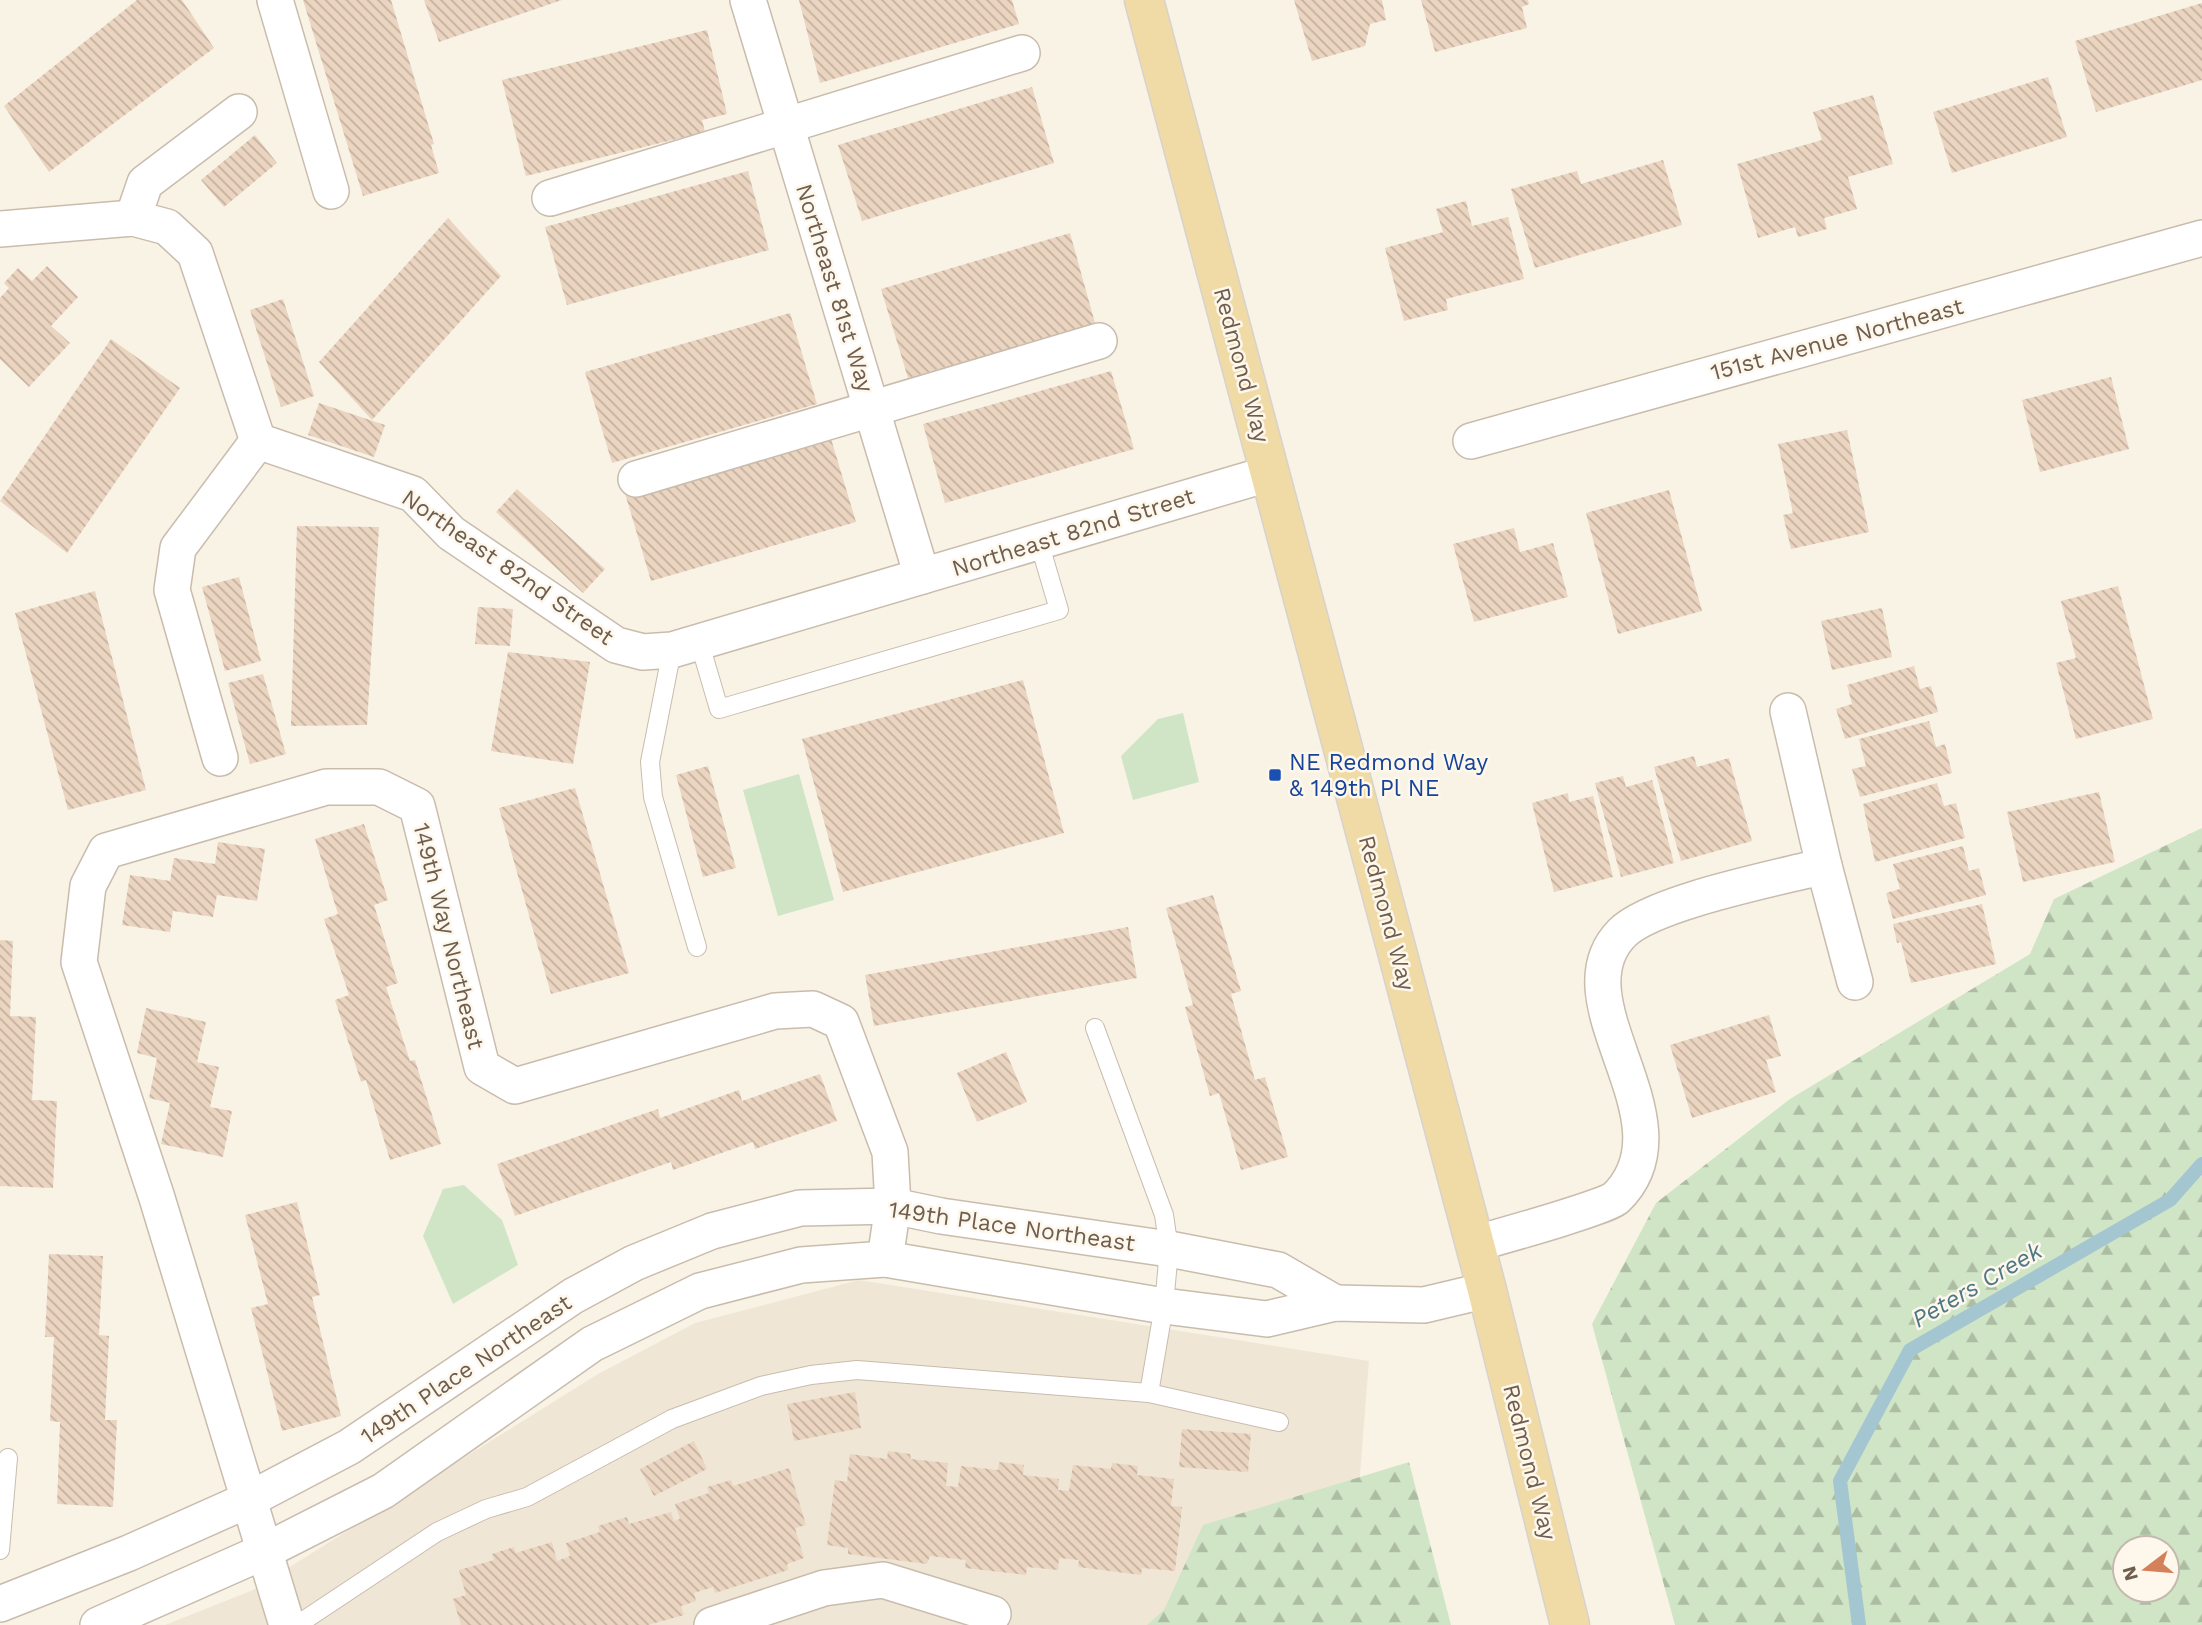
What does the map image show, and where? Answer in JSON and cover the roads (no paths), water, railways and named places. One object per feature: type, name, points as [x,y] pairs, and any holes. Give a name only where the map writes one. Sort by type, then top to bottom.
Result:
[{"type":"main road","name":"Redmond Way","points":[[1144,0],[1487,1290],[1570,1625]]},
{"type":"street","points":[[275,0],[331,191]]},
{"type":"street","name":"Northeast 81st Way","points":[[748,0],[922,576]]},
{"type":"street","points":[[550,198],[1022,53]]},
{"type":"street","points":[[134,218],[145,183],[239,112]]},
{"type":"street","points":[[0,229],[134,218],[167,227],[195,253],[258,441],[178,548],[172,590],[220,758]]},
{"type":"street","name":"151st Avenue Northeast","points":[[1471,441],[2202,238]]},
{"type":"street","points":[[636,479],[1098,341]]},
{"type":"street","name":"Northeast 82nd Street","points":[[258,441],[413,494],[451,533],[616,645],[643,652],[685,646],[1271,473]]},
{"type":"street","points":[[1788,711],[1824,866],[1855,982]]},
{"type":"street","name":"149th Way Northeast","points":[[250,1499],[157,1198],[79,962],[88,886],[106,851],[326,787],[379,787],[416,806],[482,1067],[515,1086],[775,1011],[813,1009],[841,1022],[890,1152],[893,1206],[885,1259]]},
{"type":"street","points":[[1474,1244],[1614,1200],[1634,1174],[1642,1149],[1640,1121],[1603,990],[1607,957],[1623,932],[1668,908],[1824,866]]},
{"type":"street","name":"149th Place Northeast","points":[[0,1604],[129,1553],[250,1499],[349,1447],[573,1296],[634,1263],[712,1231],[800,1208],[893,1206],[941,1216],[1169,1249],[1278,1270],[1335,1303]]},
{"type":"street","name":"149th Place Northeast","points":[[98,1625],[265,1551],[383,1491],[592,1344],[700,1291],[801,1265],[885,1259],[1164,1306],[1266,1319],[1335,1303],[1424,1305],[1487,1290]]},
{"type":"street","points":[[250,1499],[286,1625]]},
{"type":"street","points":[[712,1625],[824,1588],[883,1580],[993,1614]]},
{"type":"lane","points":[[685,646],[719,709],[876,664],[1059,610],[1039,542]]},
{"type":"lane","points":[[685,646],[650,762],[653,797],[697,947]]},
{"type":"lane","points":[[1095,1028],[1164,1215],[1169,1249],[1164,1306],[1149,1393]]},
{"type":"lane","points":[[297,1625],[437,1532],[486,1509],[527,1497],[672,1419],[761,1385],[811,1375],[857,1370],[1149,1393],[1279,1422]]},
{"type":"lane","points":[[0,1550],[8,1458]]},
{"type":"waterway","name":"Peters Creek","points":[[1859,1625],[1840,1481],[1910,1350],[2170,1200],[2202,1164]]},
{"type":"place","name":"NE Redmond Way & 149th Pl NE","points":[[1275,775]]}]
